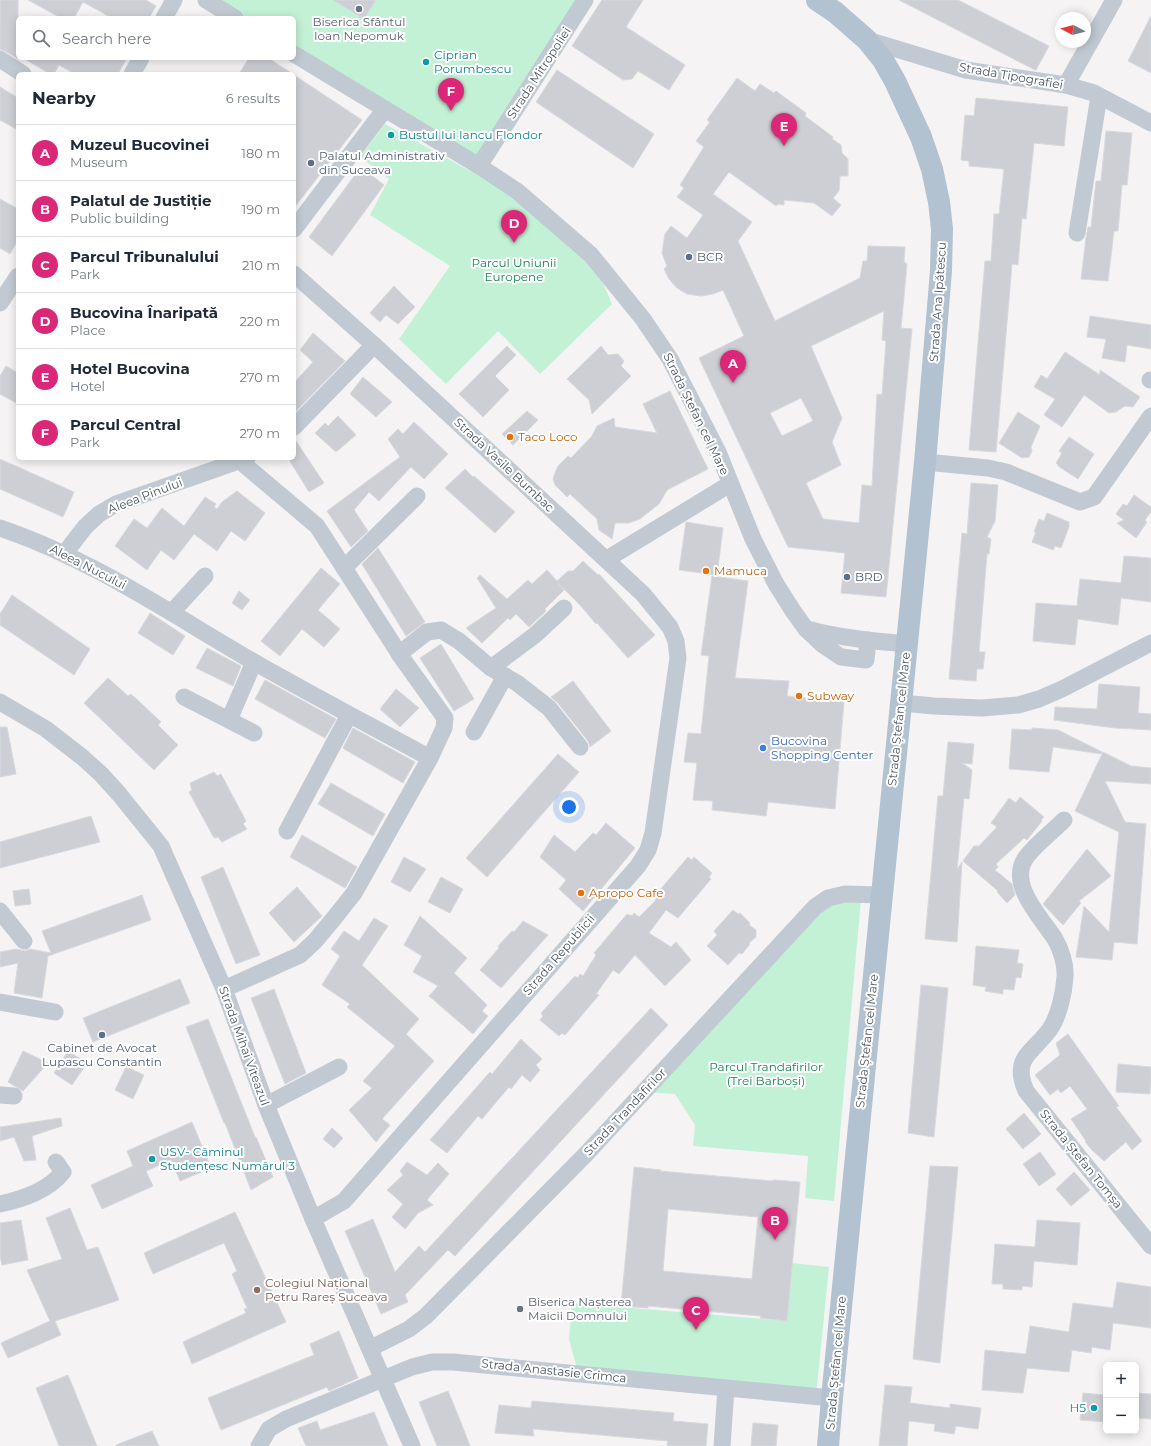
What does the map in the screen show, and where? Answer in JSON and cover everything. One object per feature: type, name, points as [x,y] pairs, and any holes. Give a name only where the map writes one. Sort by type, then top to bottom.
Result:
[{"type":"main road","name":"Strada Ana Ipătescu","points":[[817,0],[835,12],[867,40],[883,60],[895,81],[921,137],[932,169],[940,202],[942,229],[941,271],[907,644]]},
{"type":"main road","name":"Strada Ștefan cel Mare","points":[[828,1446],[881,895],[907,644]]},
{"type":"street","points":[[165,16],[174,0]]},
{"type":"street","points":[[206,0],[232,16]]},
{"type":"street","name":"Strada Mitropoliei","points":[[479,166],[585,0]]},
{"type":"street","points":[[1066,85],[1114,0]]},
{"type":"street","name":"Strada Tipografiei","points":[[867,40],[966,70],[1066,85],[1099,96],[1151,123]]},
{"type":"street","name":"Strada Ștefan cel Mare","points":[[296,55],[479,166],[517,191],[591,255],[643,319],[670,359],[718,452],[753,539],[776,584],[806,629],[823,645],[841,658],[866,660],[868,640],[907,644]]},
{"type":"street","points":[[0,60],[20,72]]},
{"type":"street","points":[[133,72],[140,60]]},
{"type":"street","points":[[1077,234],[1099,96]]},
{"type":"street","points":[[296,226],[385,109]]},
{"type":"street","name":"Strada Vasile Bumbac","points":[[296,276],[374,345],[607,559]]},
{"type":"street","points":[[0,303],[16,279]]},
{"type":"street","points":[[296,425],[374,345]]},
{"type":"street","points":[[924,462],[988,468],[1006,472],[1080,502],[1094,497],[1151,416]]},
{"type":"street","points":[[224,989],[300,955],[315,941],[354,893],[430,758],[444,728],[444,718],[399,654],[317,526],[243,460]]},
{"type":"street","name":"Aleea Pinului","points":[[65,554],[85,527],[99,514],[116,504],[243,460]]},
{"type":"street","points":[[607,559],[730,484]]},
{"type":"street","points":[[344,568],[417,496]]},
{"type":"street","name":"Aleea Nucului","points":[[0,528],[65,554],[172,612],[254,662],[430,758]]},
{"type":"street","name":"Strada Republicii","points":[[313,1218],[344,1201],[638,866],[648,850],[653,833],[678,658],[676,641],[670,626],[643,594],[607,559]]},
{"type":"street","points":[[172,612],[205,576]]},
{"type":"street","points":[[474,732],[498,672],[564,608]]},
{"type":"street","points":[[399,654],[427,632],[442,630],[498,672],[517,682],[549,708],[580,747]]},
{"type":"street","points":[[901,703],[930,706],[982,708],[1018,705],[1039,699],[1062,689],[1150,645]]},
{"type":"street","points":[[229,720],[254,662]]},
{"type":"street","points":[[184,697],[254,733]]},
{"type":"street","name":"Strada Mihai Viteazul","points":[[0,702],[46,729],[87,762],[119,794],[161,846],[224,989],[266,1105],[313,1218],[371,1348],[412,1446]]},
{"type":"street","points":[[287,831],[349,715]]},
{"type":"street","name":"Strada Ștefan Tomșa","points":[[1064,820],[1026,857],[1021,868],[1019,878],[1029,900],[1056,941],[1064,963],[1065,975],[1058,1012],[1050,1029],[1025,1058],[1021,1068],[1022,1082],[1026,1091],[1151,1246]]},
{"type":"street","name":"Strada Trandafirilor","points":[[371,1348],[409,1329],[426,1316],[587,1153],[815,907],[828,898],[839,896],[852,894],[881,895]]},
{"type":"street","points":[[0,911],[24,941]]},
{"type":"street","points":[[0,1002],[55,1012]]},
{"type":"street","points":[[266,1105],[339,1067]]},
{"type":"street","points":[[0,1204],[17,1200],[37,1192],[52,1183],[63,1172],[56,1162]]},
{"type":"street","name":"Strada Anastasie Crimca","points":[[264,1444],[269,1429],[276,1424],[384,1378],[412,1367],[432,1362],[453,1362],[832,1398]]},
{"type":"street","points":[[722,1446],[726,1388]]},
{"type":"green space","points":[[198,0],[585,0],[479,166],[296,58],[296,16],[225,16]]},
{"type":"green space","name":"Parcul Uniunii Europene","points":[[385,124],[535,207],[591,255],[612,304],[540,374],[498,331],[446,384],[399,339],[450,266],[370,215],[389,179],[360,157]]},
{"type":"green space","name":"Parcul Trandafirilor (Trei Barboși)","points":[[861,899],[834,1201],[805,1198],[808,1156],[693,1146],[695,1125],[675,1094],[644,1092],[815,907]]},
{"type":"green space","points":[[792,1263],[829,1267],[816,1396],[578,1373],[569,1339],[572,1303],[787,1321]]},
{"type":"building","points":[[0,0],[18,0],[18,16],[16,16],[16,58],[0,49]]},
{"type":"building","points":[[28,0],[146,0],[156,6],[150,16],[108,16],[83,2],[75,16],[57,16]]},
{"type":"building","name":"Biserica Sfântul Ioan Nepomuk","points":[[333,0],[376,0],[364,19]]},
{"type":"building","points":[[602,0],[643,0],[626,27],[685,65],[669,90],[638,71],[632,79],[623,80],[572,46]]},
{"type":"building","points":[[899,0],[958,0],[1049,46],[1035,70]]},
{"type":"building","points":[[1151,16],[1151,73],[1128,61]]},
{"type":"building","points":[[26,60],[126,60],[119,72],[71,72],[59,65],[55,72],[47,72]]},
{"type":"building","points":[[248,60],[271,60],[290,72],[240,72]]},
{"type":"building","points":[[557,70],[654,134],[633,168],[536,102]]},
{"type":"building","name":"Palatul Administrativ din Suceava","points":[[296,76],[362,120],[296,205]]},
{"type":"building","points":[[737,78],[755,91],[760,84],[774,93],[776,91],[806,113],[805,116],[833,137],[832,139],[841,145],[842,153],[848,159],[848,176],[840,176],[839,191],[833,198],[841,205],[832,216],[814,203],[784,200],[784,205],[778,204],[776,206],[729,172],[713,194],[752,222],[738,241],[775,321],[860,278],[863,261],[867,261],[868,246],[905,247],[904,262],[907,264],[901,328],[912,329],[886,597],[841,593],[845,553],[788,547],[699,358],[744,336],[723,290],[713,294],[701,296],[687,294],[677,288],[669,279],[664,269],[667,266],[662,253],[665,234],[671,226],[687,238],[703,215],[677,197],[684,188],[680,185],[704,147],[696,141],[710,122],[707,120]],"holes":[[[884,311],[882,340],[886,341],[882,395],[877,394],[872,486],[862,485],[859,523],[823,519],[806,483],[841,465],[832,442],[842,418],[811,346]],[[801,398],[813,421],[782,436],[770,413]]]},
{"type":"building","points":[[0,87],[16,97],[16,129],[0,120]]},
{"type":"building","points":[[976,98],[1068,107],[1064,146],[1034,143],[1026,219],[1022,218],[1018,265],[1012,264],[996,452],[969,450],[985,261],[991,261],[994,214],[999,214],[1004,169],[969,166],[969,161],[961,160],[965,115],[974,116]]},
{"type":"building","points":[[1106,131],[1132,133],[1127,185],[1122,185],[1118,231],[1114,231],[1108,281],[1081,279],[1088,227],[1091,227],[1096,181],[1101,181]]},
{"type":"building","points":[[361,167],[384,185],[332,256],[309,237]]},
{"type":"building","points":[[0,199],[16,208],[16,244],[10,254],[0,248]]},
{"type":"building","points":[[394,286],[415,307],[398,324],[386,315],[380,322],[370,313]]},
{"type":"building","points":[[1090,316],[1151,325],[1151,349],[1127,345],[1125,362],[1102,358],[1106,339],[1087,337]]},
{"type":"building","points":[[313,333],[345,361],[296,411],[296,381],[313,362],[300,350]]},
{"type":"building","points":[[507,346],[516,355],[495,376],[509,390],[483,417],[459,394]]},
{"type":"building","points":[[601,346],[608,355],[618,354],[624,361],[621,366],[631,376],[592,414],[589,400],[567,379]]},
{"type":"building","points":[[1065,352],[1100,375],[1100,370],[1140,397],[1133,407],[1125,406],[1116,412],[1109,413],[1084,395],[1062,427],[1044,415],[1055,399],[1034,387],[1041,375],[1047,379]]},
{"type":"building","points":[[6,366],[16,372],[16,403],[0,394],[0,376]]},
{"type":"building","points":[[363,377],[392,402],[376,417],[350,394]]},
{"type":"building","points":[[670,391],[708,469],[667,490],[659,504],[640,519],[629,523],[615,523],[612,539],[599,530],[597,519],[570,494],[567,497],[555,485],[553,479],[555,473],[558,466],[568,456],[571,458],[592,436],[597,426],[614,418],[615,427],[657,433],[643,404]]},
{"type":"building","points":[[527,411],[538,420],[513,445],[502,434]]},
{"type":"building","points":[[1018,412],[1040,426],[1031,447],[1032,451],[1029,457],[1022,458],[999,443]]},
{"type":"building","points":[[338,416],[356,435],[336,452],[315,433],[325,423],[328,426]]},
{"type":"building","points":[[414,422],[448,454],[424,479],[411,467],[379,501],[369,492],[354,510],[368,531],[351,547],[327,511],[400,457],[388,439],[398,429],[403,434]]},
{"type":"building","points":[[1069,437],[1094,454],[1078,479],[1058,466],[1056,463],[1062,453],[1059,451]]},
{"type":"building","points":[[296,441],[324,483],[309,492],[289,460],[296,460]]},
{"type":"building","points":[[0,459],[74,492],[63,517],[0,489]]},
{"type":"building","points":[[465,469],[515,512],[495,533],[445,488]]},
{"type":"building","points":[[971,483],[998,485],[995,521],[987,537],[991,539],[989,554],[987,554],[979,652],[985,652],[983,669],[977,669],[976,681],[949,679],[962,533],[967,534]]},
{"type":"building","points":[[237,491],[265,513],[245,541],[231,531],[217,551],[194,534],[174,560],[161,550],[147,570],[115,546],[134,519],[147,528],[162,508],[184,526],[205,497],[216,504],[214,507],[217,509],[222,502]]},
{"type":"building","points":[[1134,495],[1151,507],[1151,512],[1145,520],[1147,522],[1136,538],[1117,523],[1124,520],[1116,514],[1123,504],[1127,506]]},
{"type":"building","points":[[1047,513],[1069,522],[1069,527],[1061,548],[1055,546],[1053,550],[1032,542],[1039,519],[1044,521]]},
{"type":"building","points":[[686,522],[723,528],[717,575],[679,570]]},
{"type":"building","points":[[378,548],[425,622],[406,636],[362,564]]},
{"type":"building","points":[[1124,556],[1151,558],[1151,602],[1121,598],[1118,625],[1078,619],[1075,645],[1033,641],[1036,603],[1077,606],[1080,579],[1121,583]]},
{"type":"building","points":[[583,561],[598,575],[599,574],[655,635],[628,658],[597,623],[596,624],[558,583],[564,590],[545,609],[546,611],[529,627],[516,614],[510,620],[508,618],[482,643],[466,628],[496,608],[477,578],[480,575],[507,599],[528,580],[532,584],[547,570],[557,581],[568,571],[573,571]]},
{"type":"building","points":[[321,568],[340,584],[318,610],[340,629],[324,647],[302,629],[280,656],[261,641]]},
{"type":"building","name":"Bucovina Shopping Center","points":[[712,576],[748,581],[735,678],[789,681],[787,696],[844,702],[835,809],[768,802],[766,816],[712,810],[713,801],[693,800],[697,763],[684,762],[688,733],[701,734],[709,656],[701,655]]},
{"type":"building","points":[[239,591],[250,600],[242,610],[232,603]]},
{"type":"building","points":[[12,595],[90,649],[74,675],[0,625],[0,614]]},
{"type":"building","points":[[150,613],[185,636],[173,655],[138,633]]},
{"type":"building","points":[[441,644],[474,699],[454,711],[420,658]]},
{"type":"building","points":[[207,648],[241,666],[233,686],[196,668]]},
{"type":"building","points":[[108,678],[128,696],[131,694],[161,722],[158,725],[178,745],[154,770],[84,703]]},
{"type":"building","points":[[265,680],[336,719],[325,738],[255,699]]},
{"type":"building","points":[[573,681],[611,731],[590,747],[588,741],[557,702],[551,697]]},
{"type":"building","points":[[1099,684],[1140,687],[1138,713],[1151,714],[1151,730],[1115,728],[1054,720],[1055,707],[1097,709]]},
{"type":"building","points":[[396,689],[419,708],[400,727],[380,709]]},
{"type":"building","points":[[0,727],[7,727],[16,774],[0,777]]},
{"type":"building","points":[[353,728],[415,762],[403,783],[343,748]]},
{"type":"building","points":[[1032,728],[1058,730],[1102,752],[1102,754],[1053,747],[1049,772],[1009,769],[1012,729],[1032,730]]},
{"type":"building","points":[[948,742],[974,744],[972,764],[962,763],[972,770],[969,799],[964,798],[957,869],[962,862],[957,942],[925,939],[938,796],[943,796]]},
{"type":"building","points":[[1103,752],[1131,766],[1151,768],[1151,784],[1105,781],[1125,822],[1146,824],[1137,944],[1114,942],[1112,960],[1076,957],[1084,906],[1109,932],[1119,832],[1075,811]]},
{"type":"building","points":[[558,754],[579,772],[487,877],[466,858]]},
{"type":"building","points":[[214,772],[217,776],[221,774],[246,821],[243,824],[247,829],[222,842],[218,837],[214,838],[189,792],[192,790],[190,783]]},
{"type":"building","points":[[331,783],[385,814],[373,836],[318,804]]},
{"type":"building","points":[[1020,797],[1044,817],[1027,840],[1024,838],[996,864],[998,867],[995,870],[1012,884],[1015,895],[1007,903],[997,892],[998,891],[963,861],[974,846],[979,846],[997,827],[991,823],[1009,798],[1016,803]]},
{"type":"building","points":[[91,816],[100,842],[0,868],[0,842]]},
{"type":"building","points":[[606,823],[635,848],[583,911],[559,889],[566,880],[540,857],[554,835],[575,852],[593,833],[596,835]]},
{"type":"building","points":[[302,835],[357,867],[345,888],[290,857]]},
{"type":"building","points":[[1087,849],[1111,876],[1079,901],[1081,903],[1063,925],[1043,904]]},
{"type":"building","points":[[404,857],[426,869],[410,892],[391,882]]},
{"type":"building","points":[[688,857],[692,860],[694,857],[712,873],[709,877],[711,879],[678,918],[666,910],[649,933],[671,947],[676,942],[691,960],[665,986],[635,955],[619,974],[613,970],[596,994],[599,995],[565,1035],[562,1033],[559,1036],[540,1020],[543,1016],[541,1013],[575,976],[578,978],[580,974],[583,976],[596,955],[594,953],[627,914],[632,916],[634,913],[639,917],[656,900],[654,897]]},
{"type":"building","points":[[223,867],[260,955],[236,964],[201,877]]},
{"type":"building","points":[[441,877],[463,889],[450,913],[428,902]]},
{"type":"building","points":[[297,887],[322,916],[294,942],[269,913]]},
{"type":"building","points":[[29,889],[31,904],[15,906],[13,891]]},
{"type":"building","points":[[142,895],[151,920],[48,956],[42,998],[14,993],[18,963],[0,967],[0,952],[16,949],[25,951],[30,949],[51,953],[42,931]]},
{"type":"building","points":[[733,910],[738,914],[740,913],[750,923],[749,925],[756,930],[756,937],[749,943],[750,944],[742,954],[739,953],[728,965],[707,946],[717,935],[714,931]]},
{"type":"building","points":[[420,916],[467,958],[454,973],[487,1005],[482,1011],[488,1016],[473,1034],[429,996],[438,986],[413,972],[422,956],[404,945]]},
{"type":"building","points":[[374,918],[388,926],[362,965],[419,1019],[406,1034],[434,1061],[382,1119],[390,1125],[376,1142],[349,1110],[372,1088],[363,1081],[395,1046],[347,1007],[350,1004],[322,985],[340,956],[331,949],[344,931],[359,941]]},
{"type":"building","points":[[523,921],[548,935],[501,988],[480,970],[499,948],[498,946],[512,931],[514,932]]},
{"type":"building","points":[[976,946],[1019,950],[1017,963],[1023,964],[1021,978],[1016,977],[1014,990],[1003,989],[1003,994],[985,991],[986,987],[973,985]]},
{"type":"building","points":[[180,979],[190,1003],[93,1042],[83,1018]]},
{"type":"building","points":[[921,985],[948,988],[934,1137],[908,1133]]},
{"type":"building","points":[[274,989],[306,1073],[285,1084],[251,998]]},
{"type":"building","points":[[651,1008],[668,1025],[455,1256],[448,1250],[405,1295],[408,1302],[381,1314],[345,1231],[373,1219],[395,1272],[419,1246],[425,1252]]},
{"type":"building","points":[[208,1019],[255,1137],[273,1177],[251,1190],[186,1027]]},
{"type":"building","points":[[1068,1034],[1119,1106],[1116,1107],[1142,1141],[1132,1150],[1126,1142],[1104,1161],[1085,1142],[1086,1141],[1071,1119],[1087,1109],[1070,1086],[1061,1093],[1058,1089],[1050,1095],[1035,1075],[1060,1055],[1056,1043]]},
{"type":"building","points":[[521,1039],[542,1059],[536,1065],[540,1070],[530,1082],[522,1075],[511,1089],[509,1087],[482,1119],[478,1116],[447,1153],[430,1140],[490,1072],[492,1074]]},
{"type":"building","points":[[23,1051],[48,1063],[23,1091],[8,1082]]},
{"type":"building","points":[[68,1051],[87,1063],[72,1085],[54,1073]]},
{"type":"building","points":[[1118,1064],[1151,1067],[1150,1094],[1116,1092]]},
{"type":"building","points":[[126,1067],[144,1075],[133,1099],[115,1090]]},
{"type":"building","points":[[1024,1113],[1041,1134],[1023,1149],[1006,1129]]},
{"type":"building","points":[[61,1118],[62,1126],[32,1136],[36,1160],[24,1161],[14,1137],[0,1141],[0,1127]]},
{"type":"building","name":"USV- Căminul Studențesc Numărul 3","points":[[192,1122],[211,1168],[180,1181],[171,1160],[146,1171],[153,1186],[102,1209],[91,1185],[133,1166],[127,1151]]},
{"type":"building","points":[[332,1128],[343,1138],[334,1148],[323,1139]]},
{"type":"building","points":[[1040,1152],[1056,1174],[1039,1186],[1023,1164]]},
{"type":"building","points":[[407,1162],[427,1175],[438,1163],[449,1174],[427,1200],[433,1205],[418,1213],[405,1229],[392,1217],[403,1204],[387,1190],[403,1175],[400,1171]]},
{"type":"building","points":[[930,1166],[958,1167],[940,1363],[913,1359]]},
{"type":"building","points":[[634,1167],[661,1170],[660,1171],[800,1182],[787,1321],[760,1318],[761,1316],[648,1306],[648,1308],[621,1306]],"holes":[[[668,1209],[758,1217],[752,1279],[663,1271]]]},
{"type":"building","points":[[1074,1172],[1090,1190],[1071,1206],[1056,1189]]},
{"type":"building","points":[[70,1208],[87,1250],[98,1247],[119,1300],[55,1321],[61,1335],[8,1358],[1,1343],[50,1321],[27,1270],[62,1259],[46,1218]]},
{"type":"building","name":"Colegiul Național Petru Rareș Suceava","points":[[235,1212],[286,1322],[192,1364],[183,1342],[246,1313],[244,1309],[247,1308],[232,1274],[237,1271],[224,1243],[153,1274],[144,1253]]},
{"type":"building","points":[[21,1220],[28,1260],[2,1265],[0,1256],[0,1223]]},
{"type":"building","points":[[1037,1220],[1080,1223],[1077,1265],[1034,1261],[1032,1287],[1022,1286],[1022,1290],[1003,1289],[1003,1284],[992,1284],[995,1244],[1035,1247]]},
{"type":"building","points":[[1117,1282],[1151,1287],[1151,1328],[1113,1323],[1110,1350],[1092,1347],[1091,1353],[1072,1350],[1069,1372],[1027,1368],[1023,1393],[982,1390],[985,1350],[1026,1354],[1030,1326],[1069,1332],[1073,1303],[1113,1308]]},
{"type":"building","points":[[339,1331],[358,1378],[329,1391],[327,1387],[221,1430],[208,1398],[314,1355],[310,1344]]},
{"type":"building","points":[[68,1375],[97,1446],[59,1446],[36,1388]]},
{"type":"building","points":[[885,1385],[912,1387],[910,1403],[950,1408],[950,1404],[981,1408],[978,1429],[956,1426],[954,1434],[934,1431],[935,1424],[909,1421],[907,1446],[879,1446]]},
{"type":"building","points":[[448,1391],[470,1446],[437,1446],[419,1402]]},
{"type":"building","name":"H5","points":[[1083,1393],[1103,1395],[1103,1422],[1080,1420]]},
{"type":"building","points":[[1139,1393],[1151,1394],[1151,1419],[1139,1418]]},
{"type":"building","points":[[532,1401],[674,1413],[673,1421],[708,1424],[706,1446],[667,1446],[668,1441],[533,1429],[534,1436],[495,1433],[499,1405],[531,1408]]},
{"type":"building","points":[[374,1412],[388,1446],[306,1446],[298,1428],[317,1421],[320,1430]]},
{"type":"building","points":[[753,1423],[778,1425],[776,1446],[751,1446]]},
{"type":"building","points":[[152,1431],[159,1446],[116,1446],[116,1445]]},
{"type":"place","name":"Biserica Sfântul Ioan Nepomuk","points":[[359,9]]},
{"type":"place","name":"Ciprian Porumbescu","points":[[426,62]]},
{"type":"place","name":"Parcul Central","points":[[451,111]]},
{"type":"place","name":"Bustul lui Iancu Flondor","points":[[391,135]]},
{"type":"place","name":"Hotel Bucovina","points":[[784,146]]},
{"type":"place","name":"Palatul Administrativ din Suceava","points":[[311,163]]},
{"type":"place","name":"Bucovina Înaripată","points":[[514,243]]},
{"type":"place","name":"BCR","points":[[689,257]]},
{"type":"place","name":"Muzeul Bucovinei","points":[[733,383]]},
{"type":"place","name":"Taco Loco","points":[[510,437]]},
{"type":"place","name":"Mamuca","points":[[706,571]]},
{"type":"place","name":"BRD","points":[[847,577]]},
{"type":"place","name":"Subway","points":[[799,696]]},
{"type":"place","name":"Bucovina Shopping Center","points":[[763,748]]},
{"type":"place","name":"Apropo Cafe","points":[[581,893]]},
{"type":"place","name":"Cabinet de Avocat Lupascu Constantin","points":[[102,1035]]},
{"type":"place","name":"USV- Căminul Studențesc Numărul 3","points":[[152,1159]]},
{"type":"place","name":"Palatul de Justiție","points":[[775,1240]]},
{"type":"place","name":"Colegiul Național Petru Rareș Suceava","points":[[257,1290]]},
{"type":"place","name":"Biserica Nașterea Maicii Domnului","points":[[520,1309]]},
{"type":"place","name":"Parcul Tribunalului","points":[[696,1330]]},
{"type":"place","name":"H5","points":[[1094,1408]]}]
